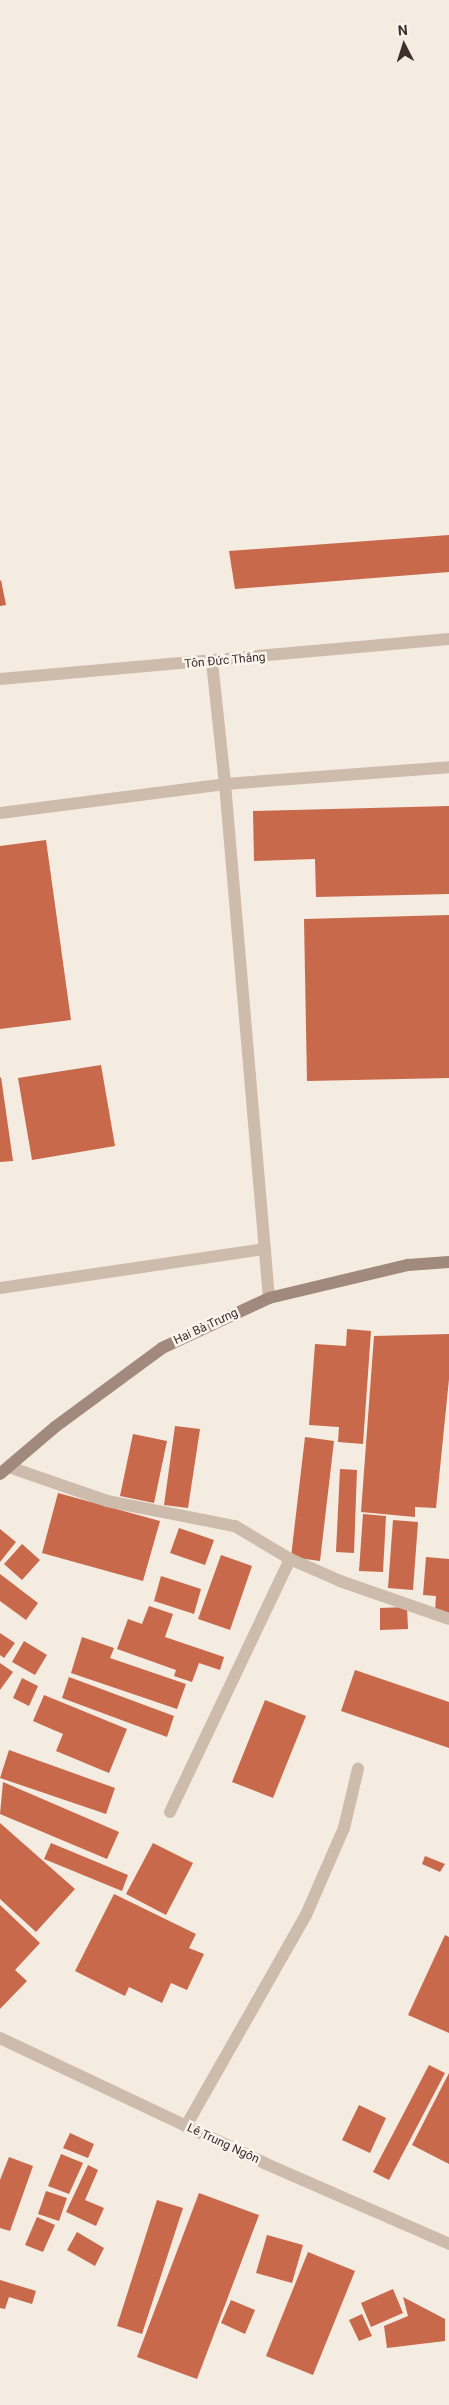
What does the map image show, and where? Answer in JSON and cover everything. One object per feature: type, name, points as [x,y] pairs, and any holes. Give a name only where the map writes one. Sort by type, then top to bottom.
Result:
[{"type":"main road","name":"Hai Bà Trưng","points":[[4,1470],[54,1427],[162,1348],[269,1298],[408,1265],[449,1262]]},
{"type":"street","name":"Tôn Đức Thắng","points":[[0,679],[212,662],[449,639]]},
{"type":"street","points":[[212,662],[225,784],[269,1298]]},
{"type":"street","points":[[0,813],[225,784],[449,766]]},
{"type":"street","points":[[0,1288],[266,1249]]},
{"type":"street","points":[[4,1470],[107,1501],[235,1526],[290,1560],[340,1581],[449,1619]]},
{"type":"street","points":[[170,1812],[290,1560]]},
{"type":"street","points":[[186,2126],[306,1915],[344,1828],[358,1769]]},
{"type":"street","name":"Lê Trung Ngôn","points":[[0,2038],[186,2126],[449,2244]]},
{"type":"building","points":[[449,535],[449,572],[235,589],[229,551]]},
{"type":"building","points":[[0,581],[6,605],[0,606]]},
{"type":"building","points":[[449,806],[449,894],[316,897],[315,859],[254,861],[253,811]]},
{"type":"building","points":[[46,840],[71,1020],[0,1029],[0,846]]},
{"type":"building","points":[[449,915],[449,1078],[307,1081],[304,919]]},
{"type":"building","points":[[101,1065],[115,1146],[32,1160],[18,1078]]},
{"type":"building","points":[[0,1078],[13,1161],[0,1162]]},
{"type":"building","points":[[347,1329],[371,1331],[363,1444],[338,1442],[339,1427],[309,1425],[315,1344],[346,1346]]},
{"type":"building","points":[[449,1334],[449,1379],[436,1508],[415,1507],[415,1517],[361,1512],[374,1336]]},
{"type":"building","points":[[175,1426],[200,1429],[188,1508],[164,1505]]},
{"type":"building","points":[[133,1434],[167,1441],[154,1503],[120,1496]]},
{"type":"building","points":[[305,1437],[334,1441],[320,1561],[291,1557]]},
{"type":"building","points":[[340,1469],[357,1470],[354,1553],[336,1552]]},
{"type":"building","points":[[58,1493],[160,1521],[143,1581],[42,1553]]},
{"type":"building","points":[[363,1514],[386,1516],[383,1572],[359,1571]]},
{"type":"building","points":[[393,1520],[418,1522],[413,1590],[388,1588]]},
{"type":"building","points":[[179,1528],[214,1540],[205,1565],[170,1553]]},
{"type":"building","points":[[0,1529],[16,1542],[0,1562]]},
{"type":"building","points":[[22,1544],[40,1560],[22,1580],[4,1564]]},
{"type":"building","points":[[221,1555],[252,1566],[230,1630],[198,1619]]},
{"type":"building","points":[[426,1557],[449,1559],[449,1613],[435,1612],[436,1596],[423,1595]]},
{"type":"building","points":[[0,1574],[38,1603],[26,1620],[0,1601]]},
{"type":"building","points":[[161,1576],[201,1589],[194,1614],[154,1601]]},
{"type":"building","points":[[149,1606],[173,1614],[165,1637],[224,1657],[220,1670],[199,1663],[192,1682],[174,1676],[176,1670],[117,1649],[128,1619],[142,1624]]},
{"type":"building","points":[[407,1607],[408,1629],[380,1630],[380,1608]]},
{"type":"building","points":[[0,1633],[15,1643],[4,1658],[0,1655]]},
{"type":"building","points":[[82,1637],[114,1648],[110,1658],[186,1684],[177,1709],[71,1673]]},
{"type":"building","points":[[24,1641],[47,1655],[35,1675],[12,1662]]},
{"type":"building","points":[[0,1663],[13,1672],[0,1690]]},
{"type":"building","points":[[355,1670],[449,1702],[449,1748],[341,1711]]},
{"type":"building","points":[[69,1677],[174,1716],[167,1737],[62,1698]]},
{"type":"building","points":[[22,1678],[38,1686],[29,1706],[13,1698]]},
{"type":"building","points":[[44,1695],[127,1729],[109,1773],[56,1751],[63,1734],[33,1721]]},
{"type":"building","points":[[265,1700],[306,1716],[273,1798],[232,1782]]},
{"type":"building","points":[[9,1750],[115,1788],[106,1814],[0,1778]]},
{"type":"building","points":[[3,1782],[119,1832],[107,1859],[0,1814]]},
{"type":"building","points":[[0,1823],[75,1889],[36,1932],[0,1899]]},
{"type":"building","points":[[51,1843],[128,1875],[122,1891],[44,1859]]},
{"type":"building","points":[[153,1843],[193,1863],[166,1915],[126,1894]]},
{"type":"building","points":[[425,1856],[445,1864],[440,1872],[422,1864]]},
{"type":"building","points":[[114,1894],[196,1934],[189,1948],[204,1954],[187,1990],[171,1983],[162,2003],[129,1987],[125,1996],[75,1971]]},
{"type":"building","points":[[0,1905],[40,1943],[15,1970],[27,1981],[0,2009]]},
{"type":"building","points":[[445,1935],[449,1937],[449,2033],[408,2015]]},
{"type":"building","points":[[429,2065],[445,2073],[389,2180],[373,2172]]},
{"type":"building","points":[[449,2073],[449,2164],[412,2145]]},
{"type":"building","points":[[359,2105],[386,2118],[370,2153],[342,2140]]},
{"type":"building","points":[[70,2133],[94,2144],[88,2158],[63,2148]]},
{"type":"building","points":[[61,2154],[83,2163],[69,2194],[48,2186]]},
{"type":"building","points":[[9,2157],[33,2166],[10,2231],[0,2228],[0,2180]]},
{"type":"building","points":[[88,2165],[98,2170],[85,2200],[104,2208],[96,2226],[66,2212]]},
{"type":"building","points":[[46,2191],[67,2198],[59,2221],[38,2214]]},
{"type":"building","points":[[199,2193],[259,2215],[197,2379],[137,2357]]},
{"type":"building","points":[[157,2200],[183,2208],[142,2334],[117,2326]]},
{"type":"building","points":[[37,2217],[55,2225],[43,2252],[25,2245]]},
{"type":"building","points":[[77,2232],[104,2248],[95,2266],[67,2250]]},
{"type":"building","points":[[267,2235],[303,2245],[292,2283],[256,2273]]},
{"type":"building","points":[[308,2252],[355,2271],[313,2375],[266,2356]]},
{"type":"building","points":[[0,2280],[36,2291],[32,2304],[9,2297],[5,2309],[0,2308]]},
{"type":"building","points":[[393,2289],[403,2313],[371,2327],[361,2303]]},
{"type":"building","points":[[403,2297],[445,2319],[445,2341],[387,2348],[384,2326],[408,2316]]},
{"type":"building","points":[[231,2300],[255,2310],[245,2334],[221,2323]]},
{"type":"building","points":[[362,2314],[372,2336],[359,2341],[349,2320]]}]
